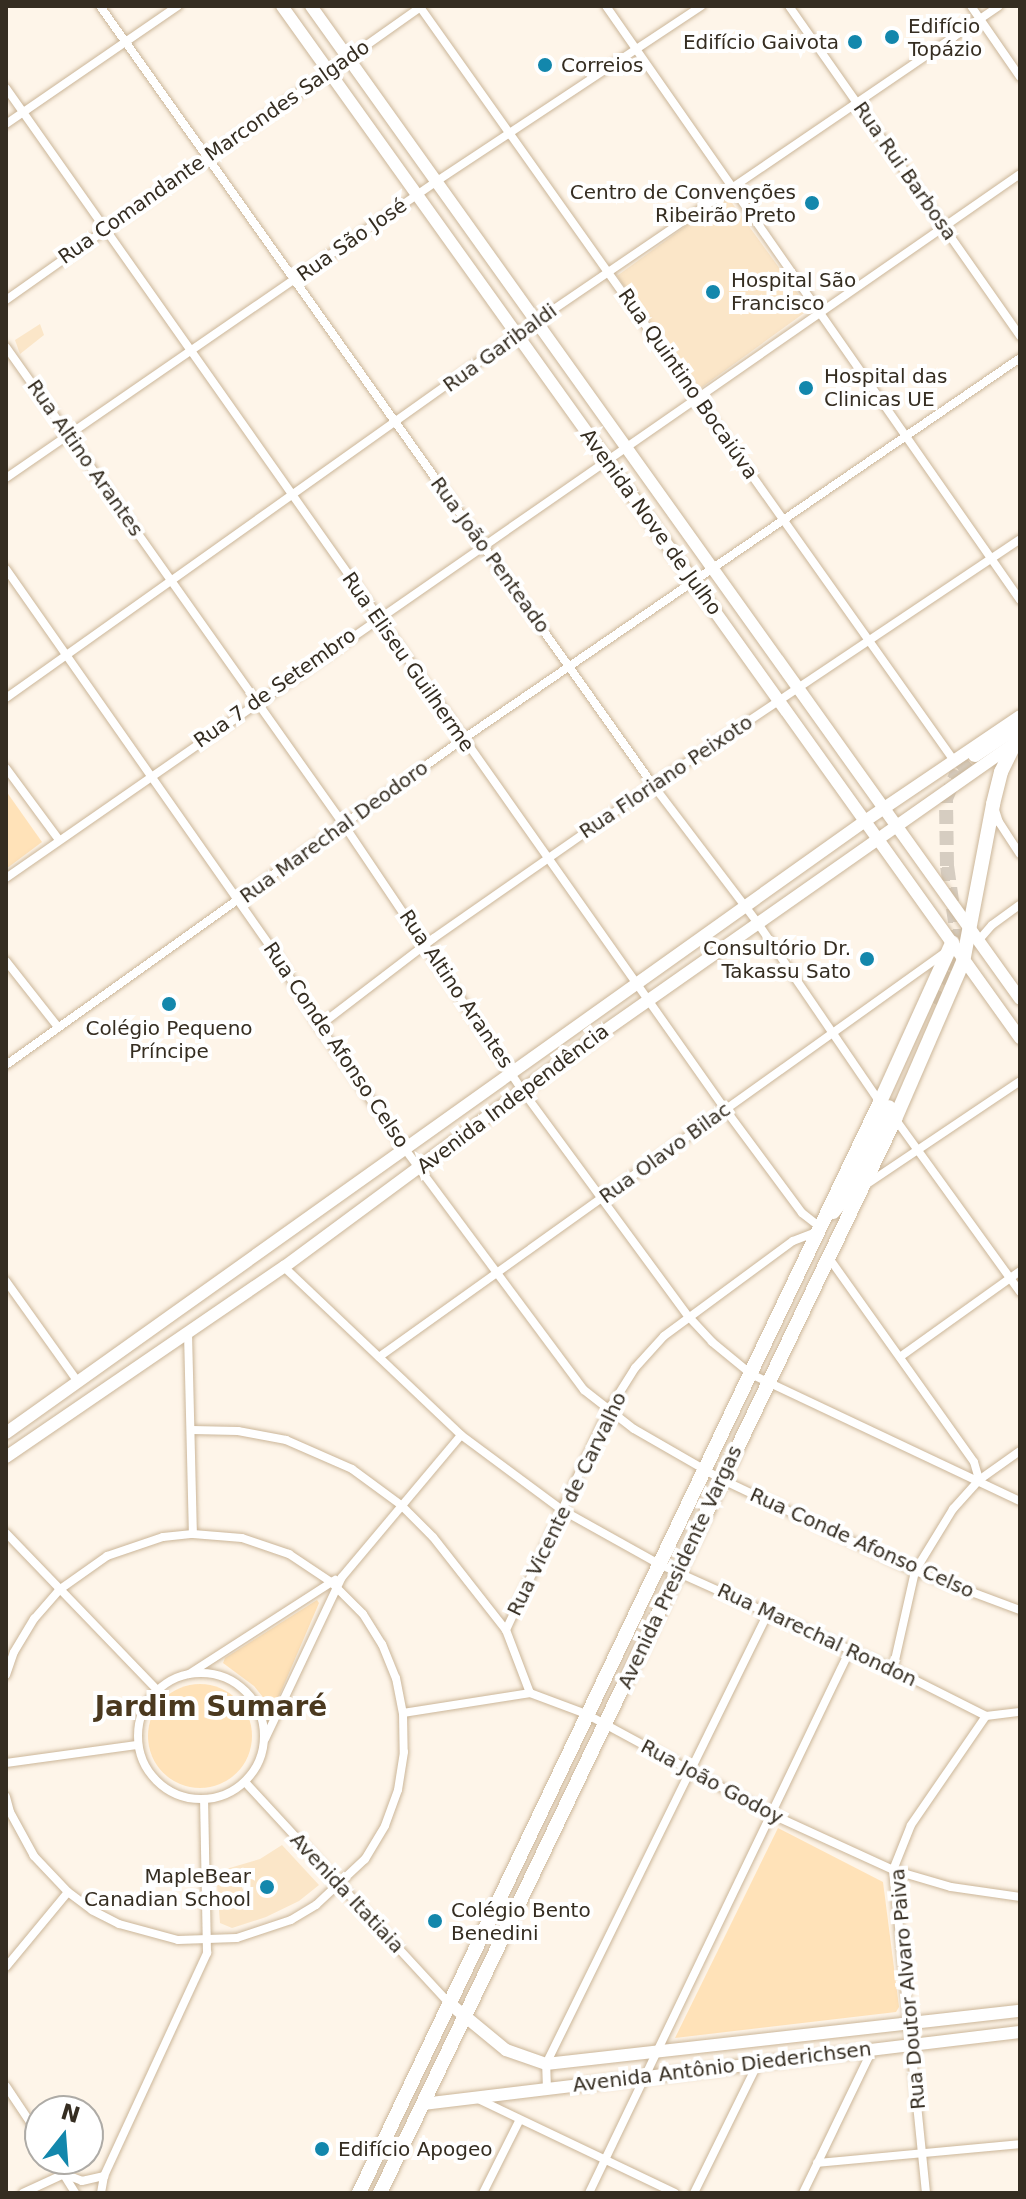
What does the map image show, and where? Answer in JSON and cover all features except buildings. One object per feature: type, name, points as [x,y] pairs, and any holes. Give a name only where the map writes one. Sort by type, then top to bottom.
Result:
[{"type":"main road","name":"Avenida Nove de Julho","points":[[282,6],[780,701],[951,946],[1020,1038]]},
{"type":"main road","name":"Avenida Nove de Julho","points":[[311,6],[1020,999]]},
{"type":"main road","name":"Avenida Independência","points":[[6,1433],[865,821],[1020,716]]},
{"type":"main road","points":[[975,755],[1020,725]]},
{"type":"main road","name":"Avenida Independência","points":[[6,1457],[284,1267],[522,1090],[1017,741]]},
{"type":"main road","points":[[963,962],[993,804],[1017,741]]},
{"type":"main road","name":"Avenida Presidente Vargas","points":[[359,2193],[751,1374],[951,946]]},
{"type":"main road","name":"Avenida Presidente Vargas","points":[[380,2193],[895,1119],[963,962]]},
{"type":"main road","points":[[818,1230],[845,1197],[937,1005]]},
{"type":"main road","name":"Avenida Antônio Diederichsen","points":[[449,2003],[463,2018],[506,2050],[546,2064],[1020,2011]]},
{"type":"main road","name":"Avenida Antônio Diederichsen","points":[[423,2104],[1020,2032]]},
{"type":"street","name":"Rua João Penteado","points":[[100,6],[653,785],[757,922],[880,1102]]},
{"type":"street","points":[[6,124],[178,6]]},
{"type":"street","points":[[606,6],[1020,600]]},
{"type":"street","name":"Rua São José","points":[[6,478],[417,194],[701,6]]},
{"type":"street","name":"Rua Rui Barbosa","points":[[789,6],[1020,336]]},
{"type":"street","points":[[971,6],[1020,77]]},
{"type":"street","name":"Rua Garibaldi","points":[[6,698],[535,322],[999,6]]},
{"type":"street","name":"Rua Comandante Marcondes Salgado","points":[[6,300],[422,7]]},
{"type":"street","name":"Rua Quintino Bocaiúva","points":[[422,7],[955,762]]},
{"type":"street","name":"Rua Eliseu Guilherme","points":[[6,88],[547,859],[725,1109],[818,1230]]},
{"type":"street","name":"Rua 7 de Setembro","points":[[6,878],[482,544],[1020,174]]},
{"type":"street","name":"Rua Altino Arantes","points":[[6,347],[344,825],[522,1090],[689,1317],[712,1342],[751,1374],[1020,1501]]},
{"type":"street","name":"Rua Marechal Deodoro","points":[[6,1065],[463,739],[1020,358]]},
{"type":"street","name":"Rua Floriano Peixoto","points":[[319,1026],[425,945],[653,785],[1020,539]]},
{"type":"street","name":"Rua Conde Afonso Celso","points":[[6,569],[68,653],[238,900],[319,1026],[405,1149],[569,1372],[608,1411],[721,1479],[915,1571],[1020,1610]]},
{"type":"street","points":[[6,768],[59,840]]},
{"type":"street","points":[[993,804],[999,822],[1020,854]]},
{"type":"street","points":[[978,941],[992,925],[1020,905]]},
{"type":"street","name":"Avenida Presidente Vargas","points":[[963,962],[978,941]]},
{"type":"street","name":"Rua Olavo Bilac","points":[[379,1357],[951,946]]},
{"type":"street","points":[[6,961],[58,1027]]},
{"type":"street","points":[[863,1186],[1020,1081]]},
{"type":"street","points":[[895,1119],[1020,1292]]},
{"type":"street","name":"Rua Vicente de Carvalho","points":[[506,1630],[608,1411],[635,1368],[664,1336],[689,1317],[793,1241],[818,1230]]},
{"type":"street","points":[[829,1258],[974,1462],[979,1480]]},
{"type":"street","name":"Rua Marechal Rondon","points":[[284,1267],[461,1435],[562,1510],[659,1564],[893,1669],[986,1716]]},
{"type":"street","points":[[900,1357],[1020,1271]]},
{"type":"street","points":[[6,1281],[78,1382]]},
{"type":"street","points":[[188,1333],[193,1534]]},
{"type":"street","points":[[192,1430],[238,1431],[286,1440],[352,1469],[401,1505],[433,1537],[506,1630],[530,1693]]},
{"type":"street","points":[[335,1584],[264,1740],[259,1763],[245,1782],[219,1798],[204,1800],[185,1798],[160,1785],[143,1763],[137,1745],[140,1715],[157,1690],[335,1584],[461,1435]]},
{"type":"street","points":[[893,1669],[915,1571],[953,1509],[979,1480],[1020,1451]]},
{"type":"street","points":[[962,1472],[974,1462]]},
{"type":"street","points":[[6,1533],[157,1690]]},
{"type":"street","points":[[6,1675],[14,1652],[34,1619],[59,1590],[107,1556],[134,1544],[193,1534],[242,1538],[278,1550],[335,1584],[363,1614],[382,1644],[396,1678],[403,1713],[398,1790],[385,1826],[365,1859],[339,1887],[291,1920],[237,1938],[178,1940],[134,1929],[92,1910],[68,1892],[34,1856],[10,1812],[6,1797]]},
{"type":"street","points":[[547,2089],[546,2064],[768,1613]]},
{"type":"street","points":[[589,2193],[850,1650]]},
{"type":"street","points":[[188,1674],[207,1673],[226,1678],[242,1688],[255,1703],[262,1720],[264,1740]]},
{"type":"street","name":"Rua João Godoy","points":[[403,1713],[530,1693],[586,1714],[773,1815],[893,1870],[951,1887],[1020,1897]]},
{"type":"street","points":[[986,1716],[1020,1712]]},
{"type":"street","name":"Rua Doutor Alvaro Paiva","points":[[926,2193],[893,1870],[911,1825],[986,1716]]},
{"type":"street","points":[[6,1763],[137,1745]]},
{"type":"street","name":"Avenida Itatiaia","points":[[245,1782],[449,2003]]},
{"type":"street","points":[[101,2193],[104,2176],[207,1953],[204,1800]]},
{"type":"street","points":[[6,1967],[68,1892]]},
{"type":"street","points":[[803,2193],[873,2049]]},
{"type":"street","points":[[694,2193],[758,2062]]},
{"type":"street","points":[[6,2086],[24,2113]]},
{"type":"street","points":[[473,2097],[675,2193]]},
{"type":"street","points":[[483,2193],[519,2121]]},
{"type":"street","points":[[817,2163],[1020,2144]]},
{"type":"street","points":[[23,2193],[62,2175]]},
{"type":"street","points":[[67,2175],[82,2181],[104,2176]]},
{"type":"street","points":[[60,2193],[72,2189]]},
{"type":"shaded area","name":"Hospital São Francisco","points":[[727,196],[809,309],[699,389],[617,276]]},
{"type":"shaded area","points":[[40,324],[44,335],[20,354],[15,340]]},
{"type":"shaded area","points":[[6,791],[42,842],[6,869]]},
{"type":"shaded area","points":[[317,1600],[319,1603],[277,1701],[270,1706],[254,1686],[223,1663],[225,1658]]},
{"type":"shaded area","points":[[200,1684],[220,1688],[237,1699],[248,1716],[252,1736],[248,1756],[237,1773],[220,1784],[200,1788],[180,1784],[163,1773],[152,1756],[148,1736],[152,1716],[163,1699],[180,1688]]},
{"type":"shaded area","points":[[778,1828],[883,1882],[899,2007],[896,2012],[675,2038]]},
{"type":"shaded area","name":"MapleBear Canadian School","points":[[282,1845],[319,1885],[299,1901],[266,1917],[232,1928],[220,1923],[216,1872],[260,1859]]},
{"type":"tunnel","points":[[937,1005],[952,971],[958,943],[947,866],[946,799],[958,770],[975,755]]},
{"type":"place","name":"Edifício Topázio","points":[[892,37]]},
{"type":"place","name":"Edifício Gaivota","points":[[855,42]]},
{"type":"place","name":"Correios","points":[[545,65]]},
{"type":"place","name":"Centro de Convenções Ribeirão Preto","points":[[812,203]]},
{"type":"place","name":"Hospital São Francisco","points":[[713,292]]},
{"type":"place","name":"Hospital das Clinicas UE","points":[[806,388]]},
{"type":"place","name":"Consultório Dr. Takassu Sato","points":[[867,959]]},
{"type":"place","name":"Colégio Pequeno Príncipe","points":[[169,1004]]},
{"type":"place","name":"MapleBear Canadian School","points":[[267,1887]]},
{"type":"place","name":"Colégio Bento Benedini","points":[[435,1921]]},
{"type":"place","name":"Edifício Apogeo","points":[[322,2149]]},
{"type":"district","name":"Jardim Sumaré","points":[[211,1707]]}]
